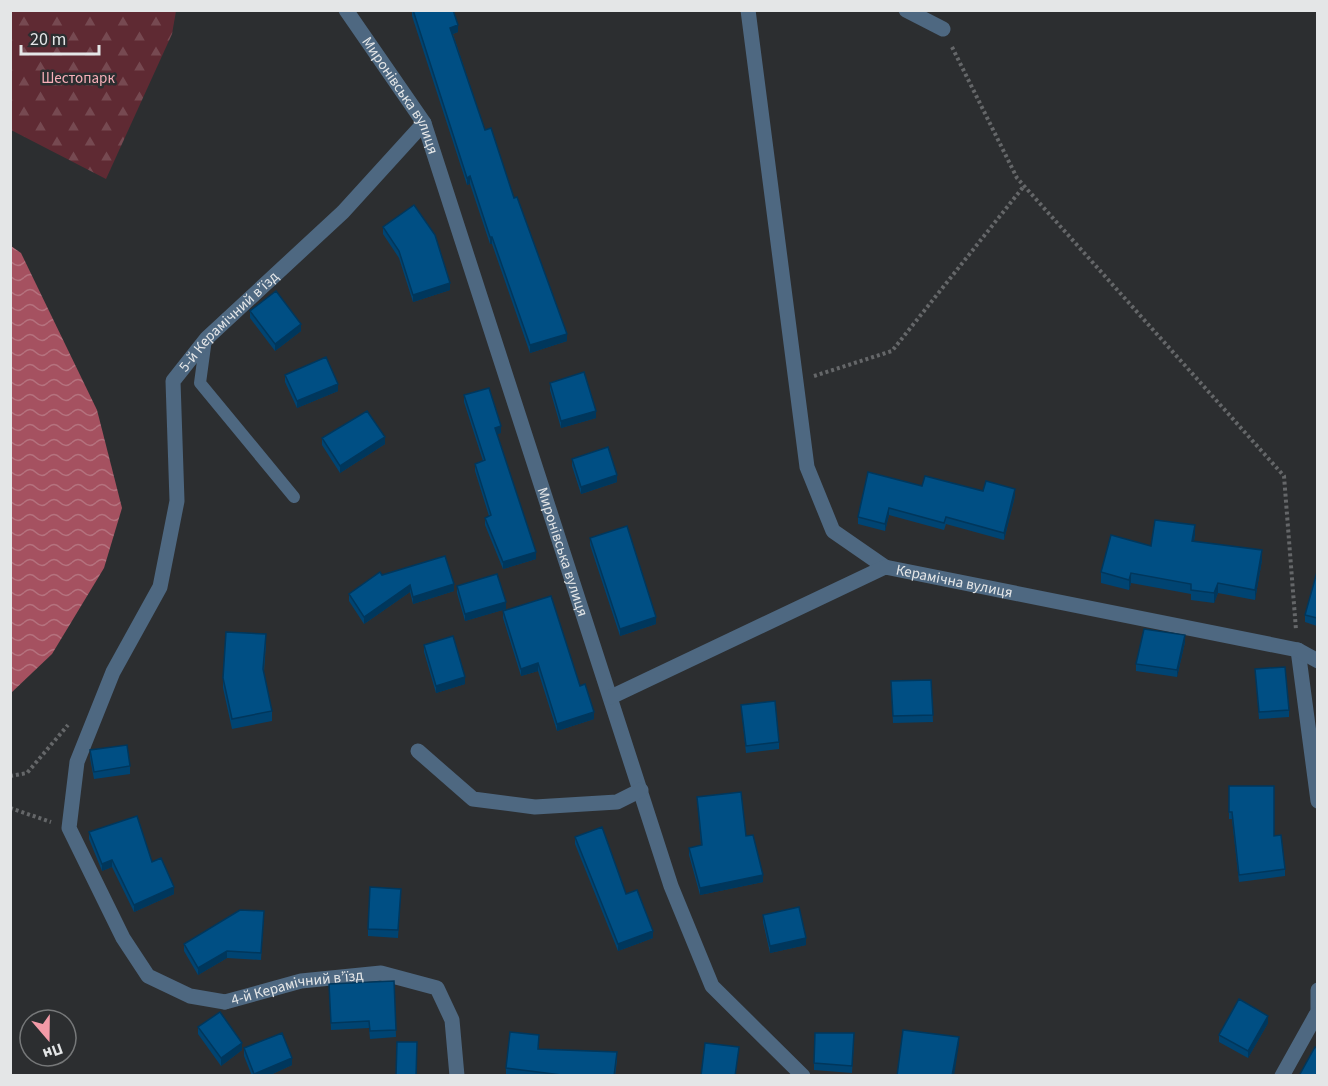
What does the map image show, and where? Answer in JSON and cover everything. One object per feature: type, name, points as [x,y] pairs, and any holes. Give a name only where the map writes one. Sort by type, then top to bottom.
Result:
[{"type":"street","name":"Миронівська вулиця","points":[[345,10],[424,123],[671,886],[712,986],[803,1076]]},
{"type":"street","points":[[748,10],[807,467],[833,531],[885,567]]},
{"type":"street","points":[[906,10],[943,28]]},
{"type":"street","name":"5-й Керамічний в’їзд","points":[[69,828],[77,762],[113,672],[160,587],[177,501],[173,381],[207,338],[343,212],[424,123]]},
{"type":"street","name":"Керамічна вулиця","points":[[611,697],[885,567],[1298,650],[1317,661]]},
{"type":"street","points":[[1298,650],[1317,801]]},
{"type":"street","points":[[418,751],[473,800],[536,807],[559,806],[617,802],[641,790]]},
{"type":"street","name":"4-й Керамічний в’їзд","points":[[69,828],[123,938],[148,975],[190,996],[225,1002],[301,981],[381,973],[436,988],[452,1020],[457,1076]]},
{"type":"street","points":[[1282,1076],[1317,1015],[1317,990]]},
{"type":"lane","points":[[207,338],[200,383],[294,497]]},
{"type":"path","points":[[943,28],[1017,178],[1284,476],[1298,650]]},
{"type":"path","points":[[796,382],[892,351],[1024,186]]},
{"type":"path","points":[[10,776],[27,773],[70,723]]},
{"type":"path","points":[[10,808],[69,828]]},
{"type":"green space","name":"Шестопарк","points":[[10,11],[176,11],[172,34],[106,179],[11,130]]},
{"type":"water","points":[[11,246],[21,253],[97,410],[122,508],[104,568],[52,654],[11,693]]},
{"type":"building","points":[[413,10],[453,10],[458,25],[450,28],[485,130],[491,128],[514,198],[517,197],[567,334],[530,345],[470,176],[467,178]]},
{"type":"building","points":[[414,205],[435,235],[450,283],[413,295],[399,251],[383,227]]},
{"type":"building","points":[[276,291],[301,324],[275,344],[250,311]]},
{"type":"building","points":[[326,357],[338,384],[297,401],[285,375]]},
{"type":"building","points":[[584,372],[596,411],[561,421],[550,383]]},
{"type":"building","points":[[489,388],[501,426],[495,428],[536,552],[503,562],[485,518],[491,515],[475,464],[485,460],[464,395]]},
{"type":"building","points":[[367,411],[385,437],[340,466],[322,438]]},
{"type":"building","points":[[608,447],[617,475],[581,487],[572,459]]},
{"type":"building","points":[[868,472],[922,486],[925,476],[983,491],[986,481],[1015,489],[1004,533],[946,517],[944,523],[889,508],[885,524],[858,517]]},
{"type":"building","points":[[1155,520],[1195,525],[1192,541],[1262,550],[1255,590],[1218,583],[1214,593],[1191,590],[1191,584],[1131,573],[1129,580],[1101,572],[1111,535],[1151,546]]},
{"type":"building","points":[[627,526],[656,617],[620,629],[590,538]]},
{"type":"building","points":[[445,556],[454,584],[413,597],[410,585],[364,617],[349,594],[380,572],[382,575]]},
{"type":"building","points":[[1317,572],[1317,618],[1305,615]]},
{"type":"building","points":[[497,574],[506,602],[465,614],[457,586]]},
{"type":"building","points":[[551,596],[580,686],[585,684],[594,712],[557,724],[538,663],[521,669],[503,611]]},
{"type":"building","points":[[1144,629],[1185,635],[1177,670],[1136,664]]},
{"type":"building","points":[[226,632],[266,634],[263,669],[272,711],[232,719],[223,678]]},
{"type":"building","points":[[453,636],[465,677],[436,686],[424,645]]},
{"type":"building","points":[[1285,667],[1289,710],[1259,712],[1255,669]]},
{"type":"building","points":[[931,680],[933,715],[893,716],[891,681]]},
{"type":"building","points":[[775,701],[779,742],[746,746],[741,705]]},
{"type":"building","points":[[127,745],[130,766],[94,772],[90,750]]},
{"type":"building","points":[[1229,786],[1274,786],[1274,836],[1281,835],[1285,869],[1239,875],[1232,812],[1229,812]]},
{"type":"building","points":[[741,792],[746,836],[753,835],[763,875],[700,888],[689,848],[702,845],[697,797]]},
{"type":"building","points":[[137,816],[152,862],[161,858],[174,887],[134,905],[112,860],[102,864],[89,832]]},
{"type":"building","points":[[602,827],[626,894],[637,890],[653,931],[618,944],[575,837]]},
{"type":"building","points":[[370,887],[401,889],[398,930],[368,929]]},
{"type":"building","points":[[799,907],[806,938],[770,946],[763,915]]},
{"type":"building","points":[[240,910],[264,911],[261,953],[227,951],[198,968],[184,944]]},
{"type":"building","points":[[394,981],[396,1030],[370,1031],[369,1021],[331,1023],[329,984]]},
{"type":"building","points":[[1239,999],[1268,1016],[1248,1051],[1219,1035]]},
{"type":"building","points":[[220,1012],[242,1043],[221,1058],[198,1027]]},
{"type":"building","points":[[903,1030],[959,1037],[952,1076],[897,1076]]},
{"type":"building","points":[[510,1032],[539,1035],[538,1049],[617,1052],[614,1076],[561,1076],[506,1068]]},
{"type":"building","points":[[282,1033],[292,1058],[254,1074],[244,1048]]},
{"type":"building","points":[[815,1033],[854,1033],[852,1066],[814,1063]]},
{"type":"building","points":[[397,1042],[417,1042],[416,1076],[396,1076]]},
{"type":"building","points":[[705,1043],[739,1047],[735,1076],[701,1076]]},
{"type":"building","points":[[1315,1047],[1317,1048],[1317,1076],[1299,1076]]}]
